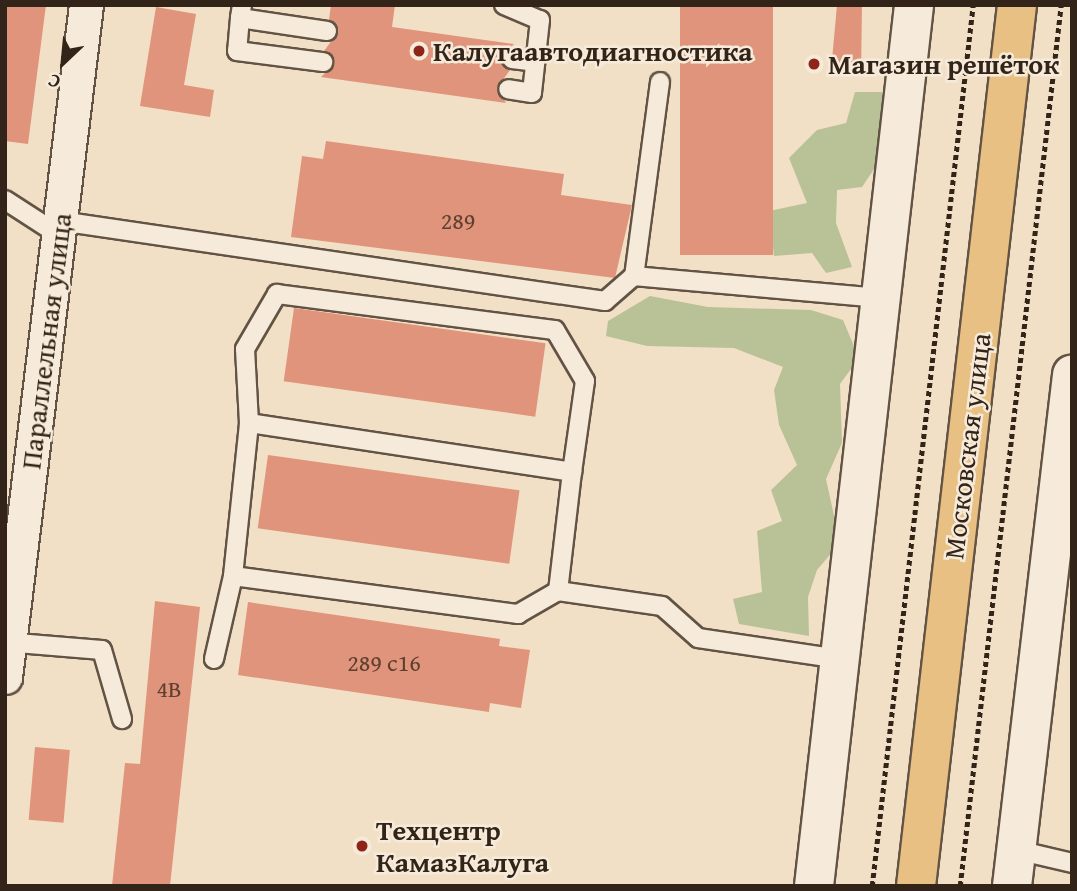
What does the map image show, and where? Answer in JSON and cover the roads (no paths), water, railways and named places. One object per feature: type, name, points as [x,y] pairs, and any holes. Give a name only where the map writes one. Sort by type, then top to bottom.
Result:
[{"type":"main road","points":[[814,886],[914,5]]},
{"type":"main road","name":"Московская улица","points":[[916,886],[1017,5]]},
{"type":"main road","points":[[1014,868],[1072,375]]},
{"type":"street","name":"Параллельная улица","points":[[5,677],[13,544],[60,228],[86,5]]},
{"type":"lane","points":[[504,5],[540,20],[532,93],[508,89]]},
{"type":"lane","points":[[323,62],[237,51],[241,12],[327,31]]},
{"type":"lane","points":[[512,59],[536,62]]},
{"type":"lane","points":[[5,200],[60,228],[605,301],[634,276],[660,82]]},
{"type":"lane","points":[[634,276],[879,298]]},
{"type":"lane","points":[[214,659],[233,576],[249,424],[245,349],[277,294],[555,330],[584,381],[558,591]]},
{"type":"lane","points":[[249,424],[572,472]]},
{"type":"lane","points":[[233,576],[518,614],[558,591],[662,606],[698,638],[840,659]]},
{"type":"lane","points":[[7,643],[102,650],[122,719]]},
{"type":"lane","points":[[1014,868],[1072,863]]},
{"type":"place","name":"Калугаавтодиагностика","points":[[419,51]]},
{"type":"place","name":"Магазин решёток","points":[[814,64]]},
{"type":"place","name":"Техцентр КамазКалуга","points":[[362,846]]}]
